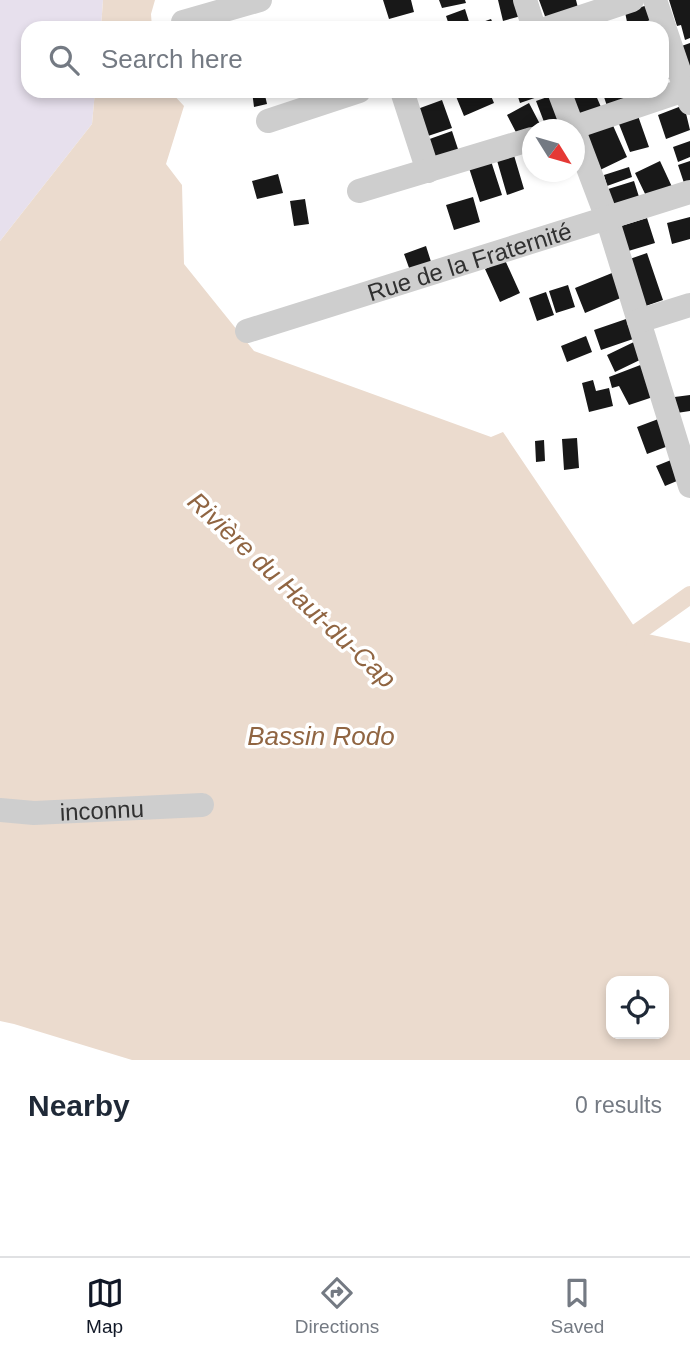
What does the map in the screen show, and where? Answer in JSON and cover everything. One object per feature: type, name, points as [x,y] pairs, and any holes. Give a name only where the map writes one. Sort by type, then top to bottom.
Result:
[{"type":"street","points":[[190,21],[260,0]]},
{"type":"street","points":[[524,0],[532,21]]},
{"type":"street","points":[[569,21],[632,0]]},
{"type":"street","points":[[655,0],[662,21]]},
{"type":"street","points":[[585,124],[688,94],[669,40]]},
{"type":"street","points":[[268,121],[338,98]]},
{"type":"street","points":[[404,98],[428,171]]},
{"type":"street","points":[[561,98],[567,119]]},
{"type":"street","points":[[359,191],[522,142]]},
{"type":"street","points":[[585,164],[607,218],[690,486]]},
{"type":"street","name":"Rue de la Fraternité","points":[[247,331],[690,192]]},
{"type":"street","points":[[639,321],[690,305]]},
{"type":"street","name":"inconnu","points":[[0,810],[34,813],[202,805]]},
{"type":"shaded area","points":[[0,0],[103,0],[102,21],[21,21],[21,98],[94,98],[92,124],[0,241]]},
{"type":"water","points":[[103,0],[155,0],[152,21],[102,21]]},
{"type":"water","name":"Bassin Rodo","points":[[94,98],[177,98],[184,106],[166,164],[182,185],[184,264],[254,351],[491,437],[503,432],[638,632],[690,643],[690,1060],[132,1060],[0,1021],[0,241],[92,124]]},
{"type":"building","points":[[383,0],[411,0],[414,12],[389,19]]},
{"type":"building","points":[[439,0],[465,0],[466,3],[442,8]]},
{"type":"building","points":[[498,0],[517,0],[521,16],[503,21]]},
{"type":"building","points":[[539,0],[576,0],[578,8],[546,19]]},
{"type":"building","points":[[669,0],[690,0],[690,38],[685,40],[681,25],[677,26]]},
{"type":"building","points":[[651,4],[654,19],[627,21],[625,12]]},
{"type":"building","points":[[465,9],[469,21],[448,21],[446,16]]},
{"type":"building","points":[[690,43],[690,76],[676,48]]},
{"type":"building","points":[[253,98],[266,98],[267,104],[254,107]]},
{"type":"building","points":[[457,98],[492,98],[494,103],[464,116]]},
{"type":"building","points":[[518,98],[535,98],[520,103]]},
{"type":"building","points":[[554,98],[562,119],[543,119],[536,101]]},
{"type":"building","points":[[572,98],[597,98],[601,107],[581,117]]},
{"type":"building","points":[[604,98],[627,98],[607,106]]},
{"type":"building","points":[[442,100],[452,128],[422,138],[412,111]]},
{"type":"building","points":[[529,103],[537,119],[522,119],[522,136],[519,138],[507,115]]},
{"type":"building","points":[[684,105],[690,130],[666,139],[658,115]]},
{"type":"building","points":[[637,113],[649,147],[630,152],[617,119]]},
{"type":"building","points":[[611,121],[627,157],[600,170],[585,133]]},
{"type":"building","points":[[452,131],[461,158],[433,167],[424,141]]},
{"type":"building","points":[[690,141],[690,157],[678,162],[673,147]]},
{"type":"building","points":[[513,152],[524,189],[507,195],[496,157]]},
{"type":"building","points":[[491,161],[502,195],[480,202],[469,168]]},
{"type":"building","points":[[660,161],[673,189],[648,200],[635,173]]},
{"type":"building","points":[[690,161],[690,185],[685,186],[678,165]]},
{"type":"building","points":[[629,167],[632,177],[607,186],[604,175]]},
{"type":"building","points":[[278,174],[283,193],[257,199],[252,181]]},
{"type":"building","points":[[634,181],[640,200],[612,210],[605,190]]},
{"type":"building","points":[[473,197],[480,222],[454,230],[446,205]]},
{"type":"building","points":[[305,199],[309,224],[294,226],[290,201]]},
{"type":"building","points":[[690,217],[690,239],[672,244],[667,223]]},
{"type":"building","points":[[647,218],[655,243],[625,252],[618,227]]},
{"type":"building","points":[[426,246],[433,268],[412,276],[404,254]]},
{"type":"building","points":[[647,253],[663,300],[640,308],[624,261]]},
{"type":"building","points":[[505,260],[520,293],[500,302],[485,269]]},
{"type":"building","points":[[612,273],[623,297],[585,313],[575,288]]},
{"type":"building","points":[[568,285],[575,307],[556,313],[549,291]]},
{"type":"building","points":[[546,292],[554,315],[537,321],[529,298]]},
{"type":"building","points":[[629,318],[636,338],[601,350],[594,330]]},
{"type":"building","points":[[586,336],[592,352],[567,362],[561,346]]},
{"type":"building","points":[[638,340],[646,357],[615,372],[607,355]]},
{"type":"building","points":[[643,364],[656,396],[629,405],[619,386],[612,388],[609,377]]},
{"type":"building","points":[[593,380],[596,391],[609,388],[613,406],[589,412],[582,383]]},
{"type":"building","points":[[690,395],[690,411],[670,414],[667,398]]},
{"type":"building","points":[[661,418],[671,445],[647,454],[637,427]]},
{"type":"building","points":[[577,438],[579,468],[564,470],[562,439]]},
{"type":"building","points":[[544,440],[545,461],[536,462],[535,441]]},
{"type":"building","points":[[676,458],[684,478],[665,486],[656,466]]},
{"type":"waterway","points":[[633,656],[638,632],[690,595]]},
{"type":"water label","name":"Rivière du Haut-du-Cap","points":[[292,590]]}]
